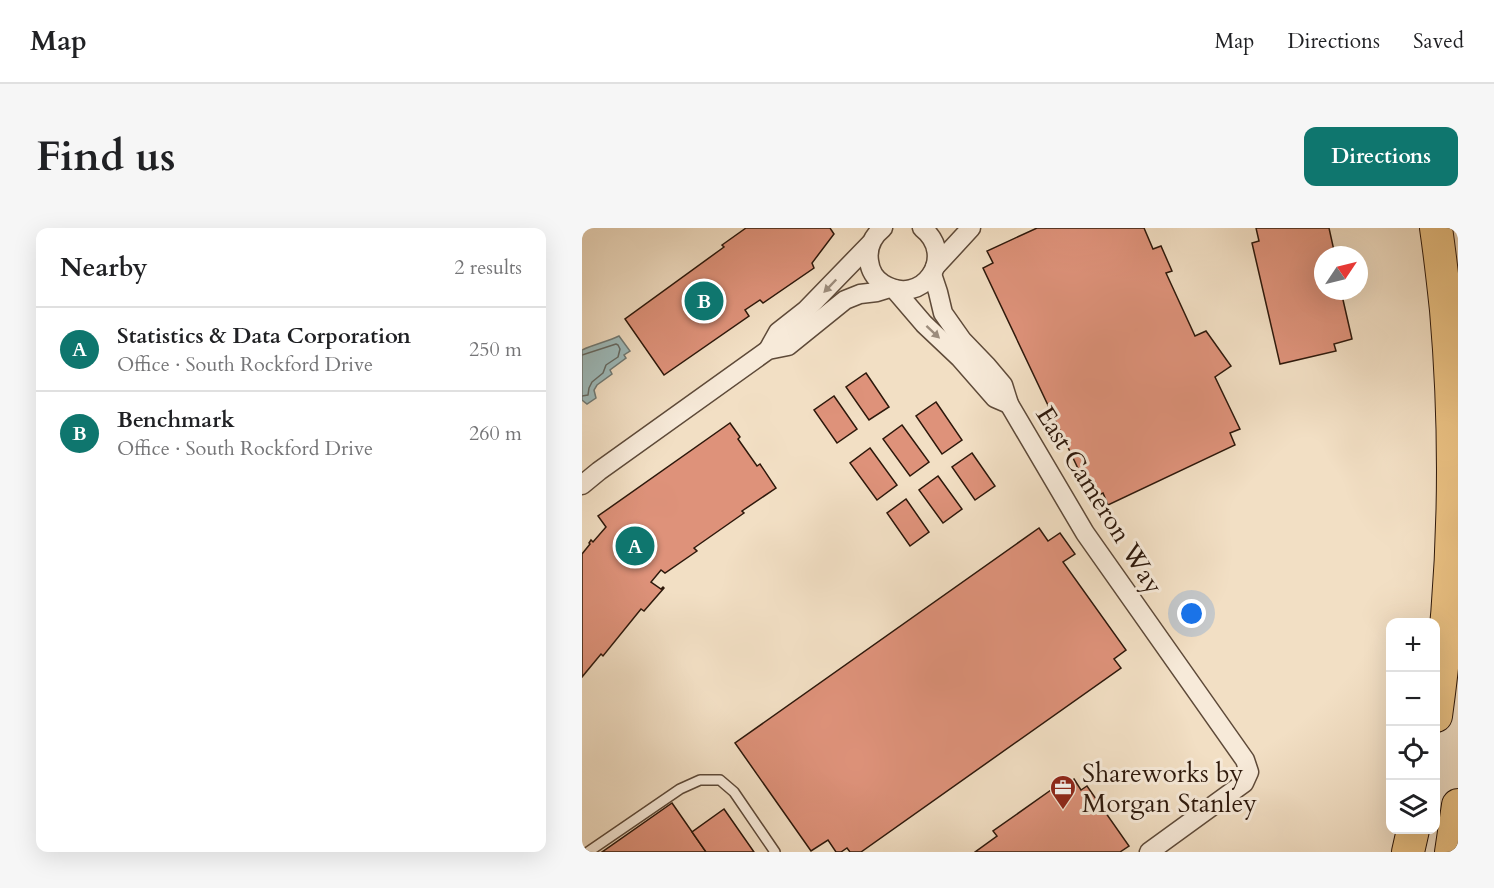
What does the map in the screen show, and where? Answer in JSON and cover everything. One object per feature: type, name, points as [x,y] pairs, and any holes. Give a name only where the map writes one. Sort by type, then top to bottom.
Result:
[{"type":"highway","points":[[1444,240],[1458,311]]},
{"type":"highway","points":[[1440,683],[1448,617],[1454,510],[1453,395],[1444,240]]},
{"type":"highway","points":[[1451,852],[1458,805]]},
{"type":"highway","points":[[1408,852],[1412,834]]},
{"type":"street","name":"East Cameron Way","points":[[922,228],[930,236],[937,251],[934,271],[943,313],[962,340],[1003,385],[1009,404],[1085,533],[1245,760],[1249,772],[1244,783],[1149,852]]},
{"type":"street","points":[[582,485],[768,350],[788,346],[845,300],[860,294],[892,289],[909,290],[918,287],[926,281],[971,228]]},
{"type":"street","name":"East Cameron Way","points":[[874,235],[868,254],[869,264],[879,281],[892,289],[960,358],[995,398],[1009,404]]},
{"type":"street","points":[[768,350],[778,332],[806,310],[874,235]]},
{"type":"lane","points":[[588,852],[680,789],[700,780],[720,780],[734,792],[776,852]]},
{"type":"water","points":[[619,336],[630,351],[624,355],[626,358],[610,370],[612,374],[597,385],[594,390],[596,398],[587,404],[582,400],[582,350]]},
{"type":"building","points":[[746,228],[830,228],[834,234],[812,263],[814,268],[763,303],[760,300],[745,310],[749,316],[664,375],[625,319],[724,247],[722,245]]},
{"type":"building","points":[[1037,228],[1144,228],[1153,249],[1161,246],[1172,271],[1166,273],[1195,336],[1206,331],[1231,366],[1215,377],[1240,429],[1230,433],[1235,445],[1108,505],[1103,493],[1092,498],[983,268],[993,263],[987,251]]},
{"type":"building","points":[[1256,228],[1329,228],[1333,246],[1314,246],[1314,300],[1343,300],[1352,339],[1334,344],[1336,351],[1280,364],[1252,243],[1259,241]]},
{"type":"building","points":[[866,373],[889,407],[869,420],[846,387]]},
{"type":"building","points":[[834,396],[857,429],[837,443],[814,410]]},
{"type":"building","points":[[936,402],[962,440],[942,454],[916,416]]},
{"type":"building","points":[[730,423],[757,466],[760,464],[776,488],[694,548],[697,551],[665,573],[661,570],[651,582],[661,589],[664,588],[644,611],[641,609],[603,656],[601,654],[582,677],[582,554],[591,540],[593,542],[606,527],[598,516]]},
{"type":"building","points":[[902,425],[929,462],[910,476],[883,439]]},
{"type":"building","points":[[870,448],[897,485],[877,500],[850,463]]},
{"type":"building","points":[[972,453],[995,486],[975,500],[952,467]]},
{"type":"building","points":[[938,476],[962,509],[943,523],[919,490]]},
{"type":"building","points":[[906,499],[929,532],[910,546],[887,513]]},
{"type":"building","points":[[1039,528],[1048,541],[1060,533],[1075,554],[1063,562],[1126,650],[1114,659],[1121,668],[861,852],[850,852],[847,848],[836,852],[828,840],[811,851],[735,743]]},
{"type":"building","name":"Shareworks by Morgan Stanley","points":[[1074,779],[1081,790],[1087,786],[1129,846],[1120,852],[975,852],[997,836],[993,831],[1058,785],[1060,789]]},
{"type":"building","points":[[672,803],[706,852],[602,852]]},
{"type":"building","points":[[724,809],[754,852],[706,852],[692,832]]},
{"type":"place","name":"Benchmark","points":[[704,301]]},
{"type":"place","name":"Statistics & Data Corporation","points":[[635,546]]},
{"type":"place","name":"Shareworks by Morgan Stanley","points":[[1063,811]]}]
